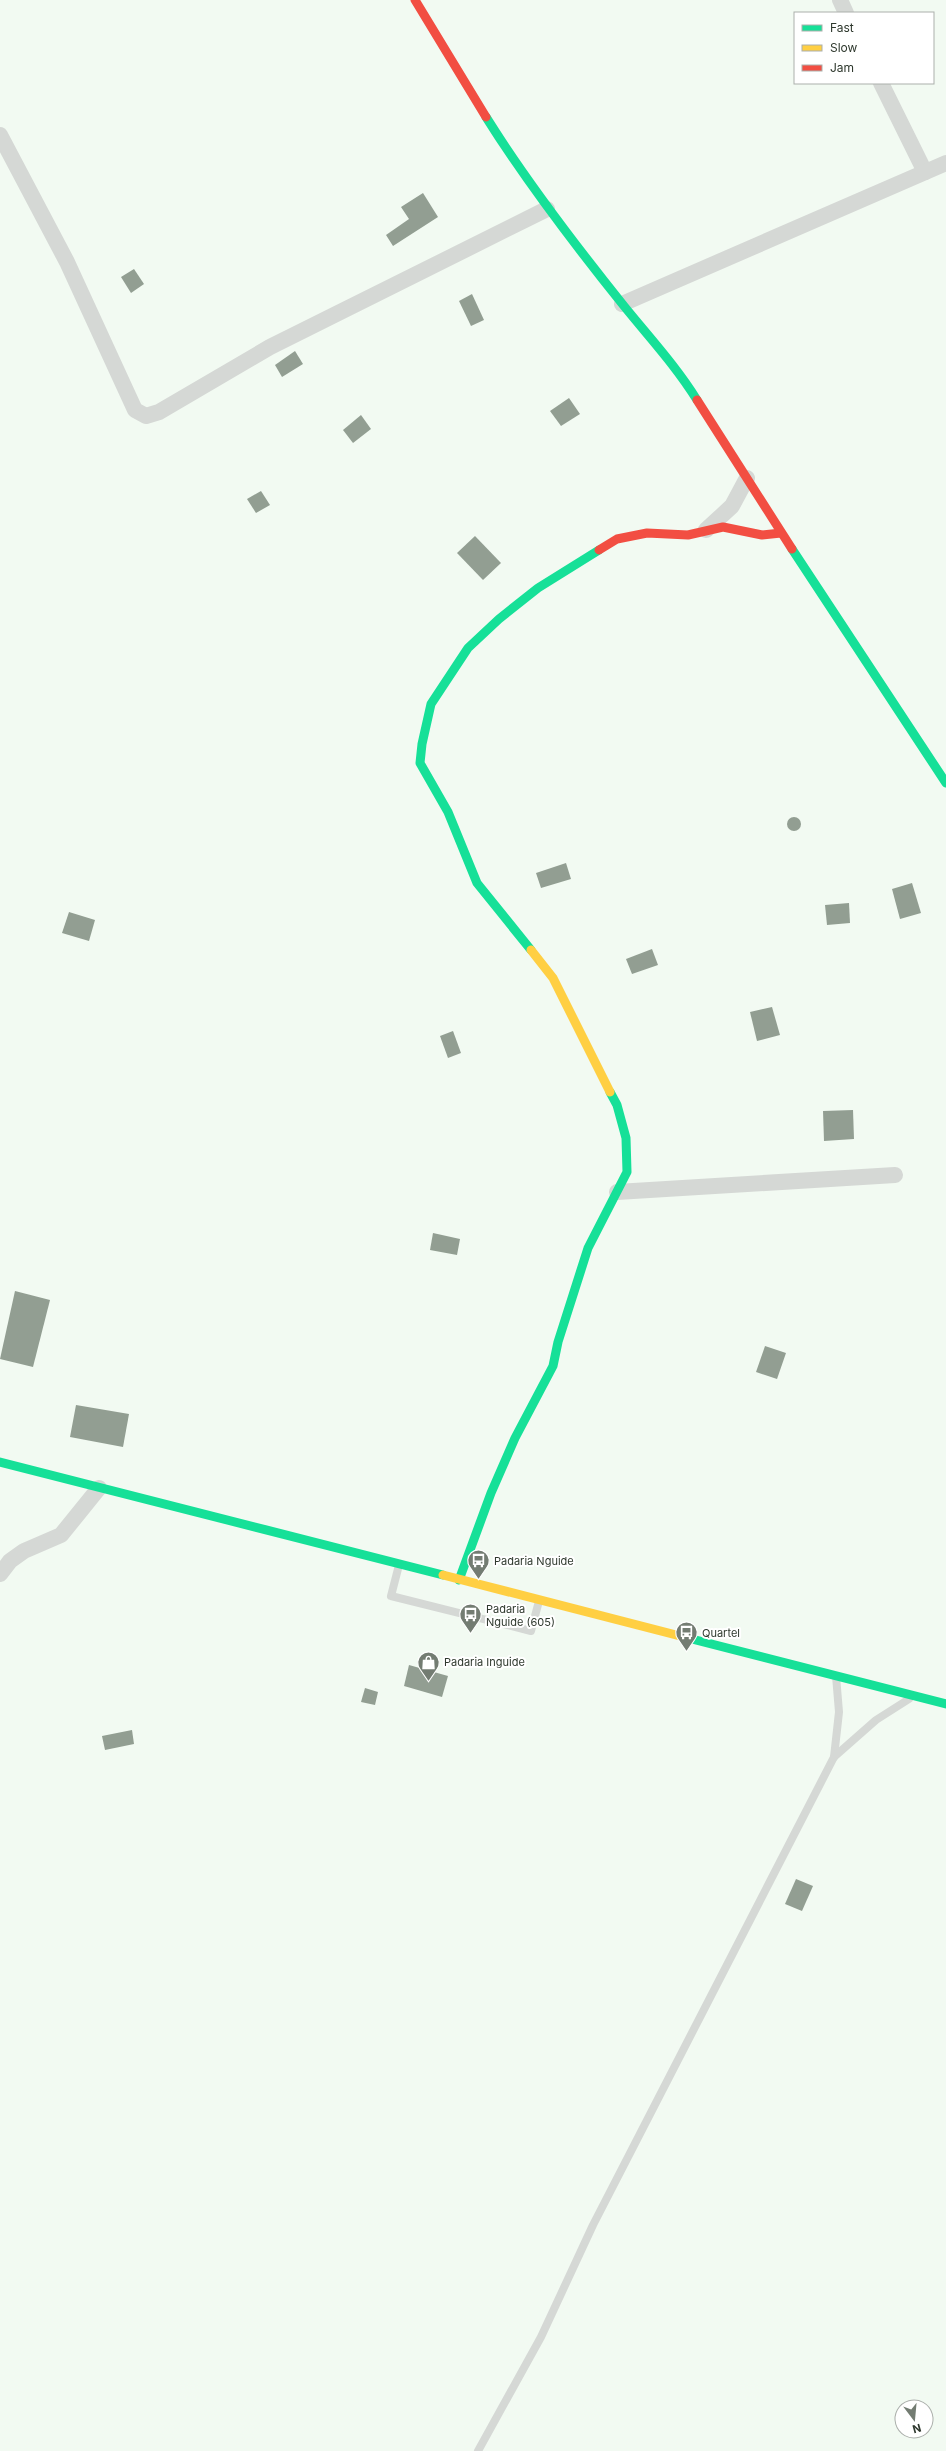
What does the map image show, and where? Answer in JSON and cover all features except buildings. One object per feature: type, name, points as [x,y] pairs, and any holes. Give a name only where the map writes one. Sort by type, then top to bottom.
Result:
[{"type":"street","points":[[415,0],[502,142],[547,208],[622,304],[679,371],[781,533],[946,783]]},
{"type":"street","points":[[840,0],[846,12]]},
{"type":"street","points":[[881,84],[925,172]]},
{"type":"street","points":[[0,135],[67,262],[135,410],[146,416],[159,412],[270,347],[547,208]]},
{"type":"street","points":[[622,304],[946,163]]},
{"type":"street","points":[[703,532],[721,518],[732,506],[747,478]]},
{"type":"street","points":[[459,1580],[491,1493],[514,1438],[553,1366],[558,1342],[588,1248],[627,1172],[628,1157],[626,1138],[617,1105],[553,978],[477,883],[448,812],[420,763],[422,744],[431,704],[468,648],[538,588],[617,538],[646,533],[688,535],[723,527],[762,536],[781,533]]},
{"type":"street","points":[[617,1192],[894,1175]]},
{"type":"street","points":[[0,1462],[946,1704]]},
{"type":"street","points":[[0,1574],[10,1561],[24,1551],[61,1535],[99,1488]]},
{"type":"lane","points":[[399,1564],[391,1596],[531,1631],[539,1600]]},
{"type":"lane","points":[[834,1757],[838,1712],[836,1676]]},
{"type":"lane","points":[[478,2451],[541,2337],[593,2225],[834,1757],[876,1720],[914,1696]]},
{"type":"traffic: fast","points":[[486,117],[552,214],[671,363],[697,400]]},
{"type":"traffic: fast","points":[[792,549],[946,783]]},
{"type":"traffic: fast","points":[[531,950],[477,883],[448,812],[420,763],[422,744],[431,704],[468,648],[499,619],[538,588],[599,550]]},
{"type":"traffic: fast","points":[[459,1580],[491,1493],[515,1438],[553,1366],[558,1342],[588,1248],[627,1172],[626,1138],[617,1105],[610,1092]]},
{"type":"traffic: fast","points":[[0,1462],[443,1575]]},
{"type":"traffic: fast","points":[[684,1637],[946,1704]]},
{"type":"traffic: slow","points":[[531,950],[553,978],[610,1092]]},
{"type":"traffic: slow","points":[[443,1575],[684,1637]]},
{"type":"traffic: jam","points":[[415,0],[486,117]]},
{"type":"traffic: jam","points":[[697,400],[792,549]]},
{"type":"traffic: jam","points":[[599,550],[617,539],[647,533],[688,535],[723,527],[762,535],[781,533]]},
{"type":"place","name":"Padaria Nguide","points":[[479,1580]]},
{"type":"place","name":"Padaria Nguide (605)","points":[[471,1634]]},
{"type":"place","name":"Quartel","points":[[686,1652]]},
{"type":"place","name":"Padaria Inguide","points":[[428,1682]]}]
